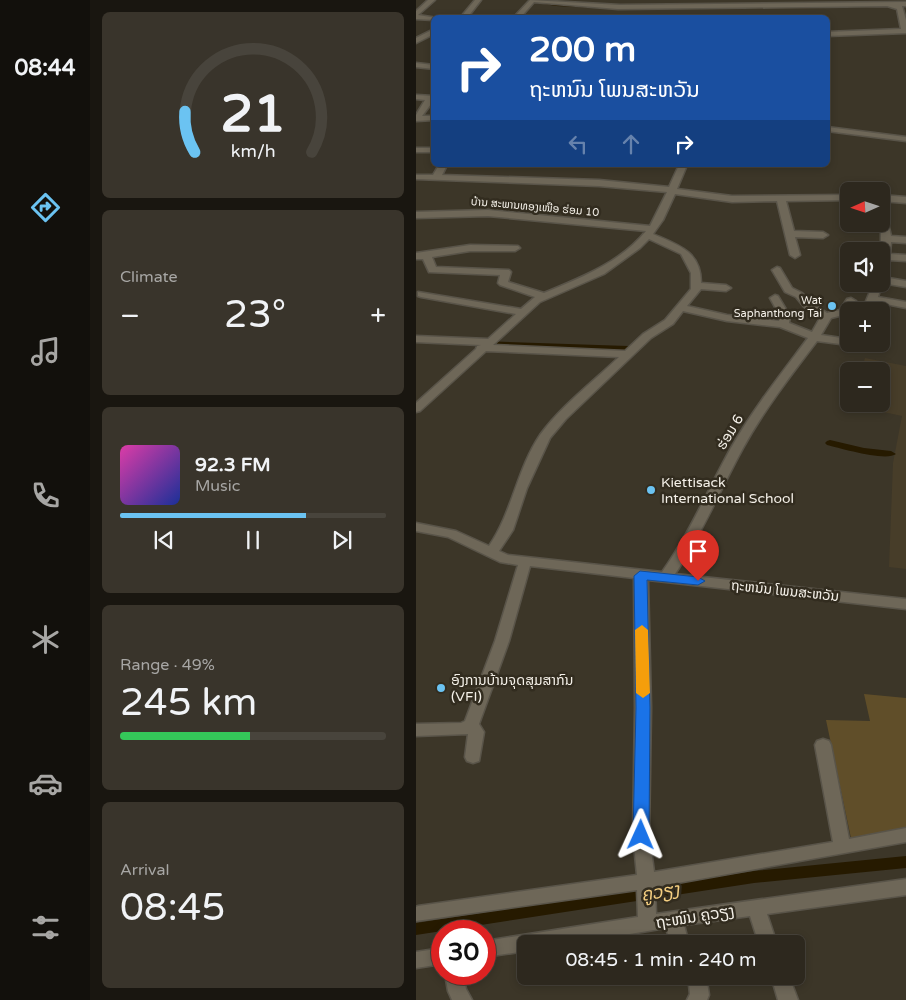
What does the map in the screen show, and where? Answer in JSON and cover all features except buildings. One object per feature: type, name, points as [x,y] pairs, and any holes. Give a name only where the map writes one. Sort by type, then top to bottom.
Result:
[{"type":"street","points":[[416,15],[432,0]]},
{"type":"street","points":[[466,15],[478,0]]},
{"type":"street","points":[[522,0],[554,4],[906,4]]},
{"type":"street","points":[[519,15],[532,1]]},
{"type":"street","points":[[720,5],[738,11]]},
{"type":"street","points":[[830,34],[903,33],[900,7],[831,5]]},
{"type":"street","points":[[416,15],[431,18]]},
{"type":"street","points":[[416,41],[431,33]]},
{"type":"street","points":[[416,65],[431,67]]},
{"type":"street","points":[[416,97],[431,98]]},
{"type":"street","points":[[417,119],[431,99]]},
{"type":"street","points":[[417,119],[431,118]]},
{"type":"street","points":[[830,129],[906,139]]},
{"type":"street","points":[[416,150],[431,150]]},
{"type":"street","points":[[436,178],[443,167]]},
{"type":"street","points":[[416,409],[485,345],[542,296],[601,272],[651,232],[681,167]]},
{"type":"street","points":[[416,177],[599,183],[724,198],[840,197]]},
{"type":"street","points":[[781,198],[795,254]]},
{"type":"street","points":[[890,199],[906,200]]},
{"type":"street","name":"ບ້ານ ສະພານທອງເໜືອ ຮ່ອມ 10","points":[[416,215],[488,213],[651,232],[685,252],[696,274],[697,286]]},
{"type":"street","points":[[886,232],[888,242]]},
{"type":"street","points":[[790,234],[823,235]]},
{"type":"street","points":[[888,239],[906,240]]},
{"type":"street","points":[[514,248],[470,248],[421,255],[430,270],[506,272],[503,283],[542,296]]},
{"type":"street","points":[[890,257],[906,258]]},
{"type":"street","points":[[777,270],[788,290],[825,316],[844,312],[851,301]]},
{"type":"street","points":[[890,281],[906,284]]},
{"type":"street","points":[[491,553],[507,530],[520,488],[545,437],[562,417],[647,336],[669,322],[697,286],[726,288]]},
{"type":"street","points":[[872,302],[876,292]]},
{"type":"street","points":[[422,294],[522,312]]},
{"type":"street","points":[[775,298],[785,316],[784,325]]},
{"type":"street","points":[[874,299],[906,305]]},
{"type":"street","points":[[681,308],[729,318],[765,320],[804,331],[814,337],[840,341]]},
{"type":"street","name":"ຮ່ອມ 6","points":[[665,578],[686,548],[737,448],[768,398],[826,320],[825,316]]},
{"type":"street","points":[[416,339],[628,354]]},
{"type":"street","name":"ຖະຫນົນ ໂພນສະຫວັນ","points":[[416,527],[452,534],[505,559],[640,576],[906,604]]},
{"type":"street","points":[[416,730],[464,729],[471,724],[502,641],[525,562]]},
{"type":"street","points":[[640,576],[643,708],[641,835],[646,883],[647,919]]},
{"type":"street","points":[[471,724],[476,732],[473,757]]},
{"type":"street","points":[[823,745],[842,847]]},
{"type":"street","points":[[418,914],[646,883],[906,835]]},
{"type":"street","name":"ຖະໜົນ ຄູວຽງ","points":[[496,947],[647,919],[673,919],[906,887]]},
{"type":"street","points":[[756,908],[765,935]]},
{"type":"street","points":[[673,919],[677,935]]},
{"type":"street","points":[[416,960],[431,958]]},
{"type":"street","points":[[457,985],[462,1000]]},
{"type":"street","points":[[698,985],[700,995],[698,1000]]},
{"type":"street","points":[[783,985],[788,1000]]},
{"type":"shaded area","points":[[865,358],[886,362],[864,362]]},
{"type":"shaded area","points":[[890,363],[906,366],[906,569],[889,567],[893,463],[902,416],[883,412],[890,412]]},
{"type":"shaded area","points":[[864,694],[906,698],[906,830],[851,838],[826,720],[870,721]]},
{"type":"waterway","points":[[535,1],[556,5],[599,7]]},
{"type":"waterway","points":[[831,7],[875,6]]},
{"type":"waterway","points":[[726,8],[825,7]]},
{"type":"waterway","points":[[481,344],[628,349]]},
{"type":"waterway","points":[[830,443],[864,451],[891,454]]},
{"type":"waterway","name":"ຄູວຽງ","points":[[416,929],[754,877],[906,862]]},
{"type":"slow traffic","points":[[642,630],[643,693]]},
{"type":"place","name":"Wat Saphanthong Tai","points":[[832,306]]},
{"type":"place","name":"Kiettisack International School","points":[[651,490]]},
{"type":"place","name":"ອົງການບ້ານຈຸດສຸມສາກົນ (VFI)","points":[[441,688]]},
{"type":"route","points":[[641,835],[643,708],[640,576],[698,581]]}]
